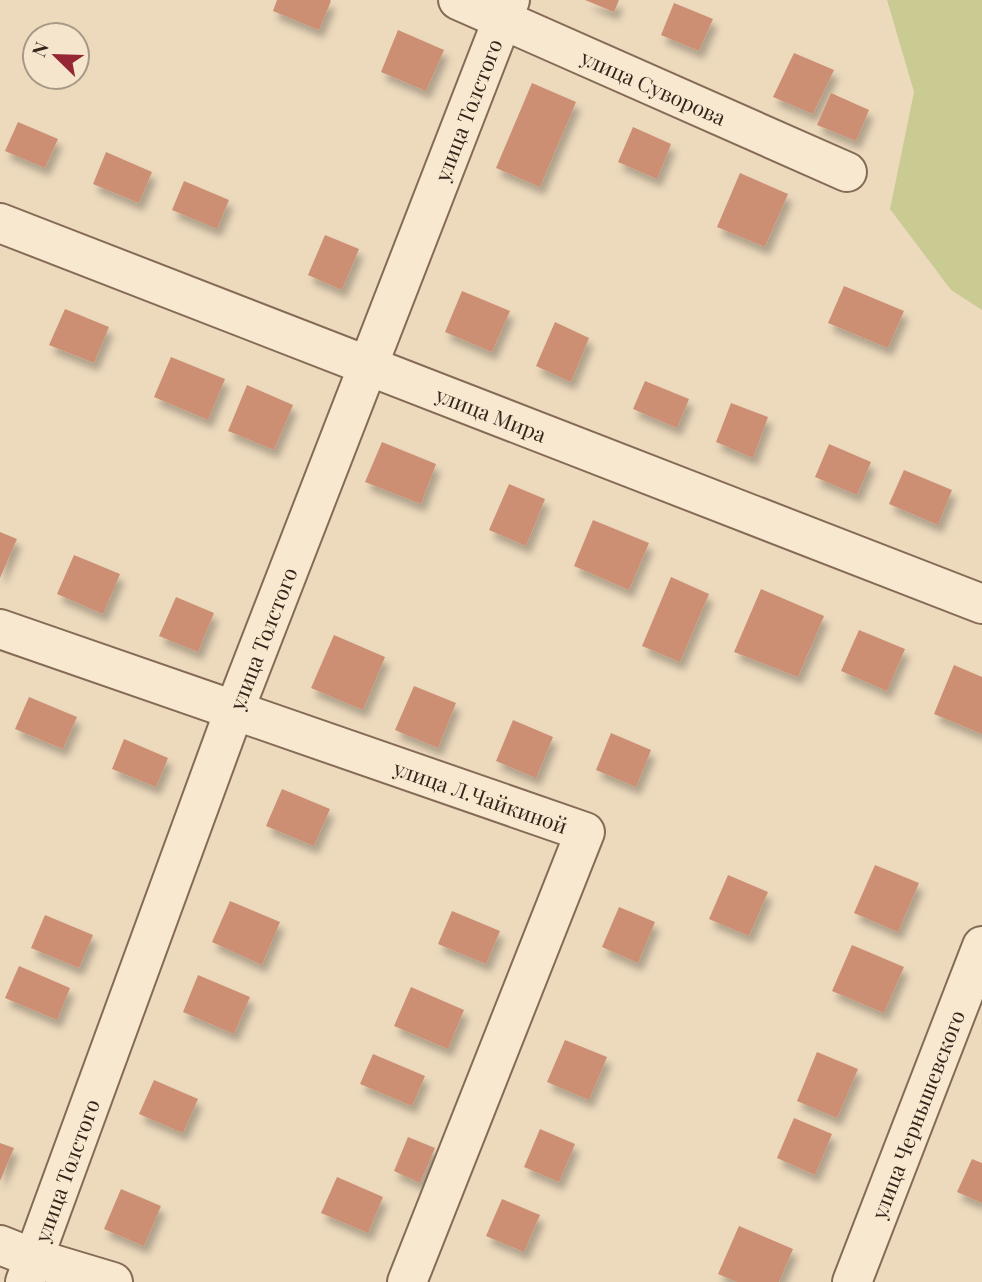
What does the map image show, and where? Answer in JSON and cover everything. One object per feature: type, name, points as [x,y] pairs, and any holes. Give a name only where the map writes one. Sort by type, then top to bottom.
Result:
[{"type":"street","name":"улица Суворова","points":[[458,0],[506,9],[847,172]]},
{"type":"street","name":"улица Толстого","points":[[19,1261],[506,9]]},
{"type":"street","name":"улица Мира","points":[[0,223],[982,604]]},
{"type":"street","name":"улица Л.Чайкиной","points":[[0,629],[585,832],[407,1282]]},
{"type":"street","name":"улица Чернышевского","points":[[852,1282],[982,946]]},
{"type":"street","points":[[19,1261],[113,1282]]},
{"type":"green space","points":[[887,0],[982,0],[982,310],[951,290],[890,209],[914,92]]},
{"type":"building","points":[[277,0],[331,1],[319,30],[273,11]]},
{"type":"building","points":[[585,0],[619,0],[614,12]]},
{"type":"building","points":[[674,3],[713,19],[699,51],[661,35]]},
{"type":"building","points":[[398,30],[444,50],[426,91],[381,72]]},
{"type":"building","points":[[794,53],[834,70],[813,114],[773,97]]},
{"type":"building","points":[[532,83],[576,102],[540,187],[496,168]]},
{"type":"building","points":[[831,93],[869,110],[856,141],[817,125]]},
{"type":"building","points":[[18,122],[58,139],[45,168],[5,151]]},
{"type":"building","points":[[633,127],[671,144],[657,179],[618,162]]},
{"type":"building","points":[[106,152],[152,172],[139,203],[93,184]]},
{"type":"building","points":[[740,173],[788,194],[765,247],[717,227]]},
{"type":"building","points":[[184,181],[229,200],[217,229],[172,210]]},
{"type":"building","points":[[325,235],[359,249],[342,290],[308,275]]},
{"type":"building","points":[[844,286],[904,311],[888,348],[828,323]]},
{"type":"building","points":[[462,291],[510,311],[492,352],[445,332]]},
{"type":"building","points":[[65,309],[109,327],[94,363],[49,345]]},
{"type":"building","points":[[555,322],[589,338],[571,382],[536,366]]},
{"type":"building","points":[[171,357],[225,379],[208,420],[154,397]]},
{"type":"building","points":[[645,381],[689,399],[677,428],[633,409]]},
{"type":"building","points":[[247,385],[293,405],[274,450],[228,431]]},
{"type":"building","points":[[731,403],[768,417],[753,458],[716,442]]},
{"type":"building","points":[[382,442],[436,464],[421,504],[365,482]]},
{"type":"building","points":[[829,444],[871,462],[857,495],[815,477]]},
{"type":"building","points":[[904,470],[952,490],[938,525],[889,504]]},
{"type":"building","points":[[509,484],[545,499],[526,546],[489,530]]},
{"type":"building","points":[[593,520],[649,543],[629,590],[574,566]]},
{"type":"building","points":[[0,532],[17,539],[0,578]]},
{"type":"building","points":[[74,555],[120,574],[103,614],[57,594]]},
{"type":"building","points":[[671,577],[709,594],[680,662],[642,646]]},
{"type":"building","points":[[761,589],[824,616],[798,677],[734,652]]},
{"type":"building","points":[[176,597],[214,613],[198,652],[159,636]]},
{"type":"building","points":[[859,630],[905,649],[887,691],[841,671]]},
{"type":"building","points":[[334,635],[385,657],[363,710],[311,688]]},
{"type":"building","points":[[954,665],[982,677],[982,734],[934,714]]},
{"type":"building","points":[[414,686],[456,703],[438,748],[395,730]]},
{"type":"building","points":[[29,697],[77,717],[63,749],[15,729]]},
{"type":"building","points":[[513,720],[553,737],[536,778],[496,761]]},
{"type":"building","points":[[611,733],[651,750],[636,787],[596,770]]},
{"type":"building","points":[[124,739],[168,758],[156,787],[112,769]]},
{"type":"building","points":[[282,789],[330,809],[314,846],[266,826]]},
{"type":"building","points":[[875,865],[919,883],[898,932],[854,913]]},
{"type":"building","points":[[728,875],[768,892],[749,936],[709,919]]},
{"type":"building","points":[[230,901],[280,922],[262,965],[212,942]]},
{"type":"building","points":[[619,907],[655,922],[638,963],[602,947]]},
{"type":"building","points":[[452,911],[500,931],[486,964],[438,944]]},
{"type":"building","points":[[45,915],[93,935],[79,968],[31,948]]},
{"type":"building","points":[[852,945],[904,967],[884,1013],[832,991]]},
{"type":"building","points":[[19,966],[70,988],[57,1020],[5,998]]},
{"type":"building","points":[[198,975],[250,997],[234,1034],[183,1012]]},
{"type":"building","points":[[411,987],[464,1010],[448,1049],[394,1026]]},
{"type":"building","points":[[565,1040],[607,1057],[589,1100],[547,1082]]},
{"type":"building","points":[[817,1052],[858,1069],[837,1118],[797,1101]]},
{"type":"building","points":[[373,1054],[425,1076],[412,1106],[360,1084]]},
{"type":"building","points":[[154,1080],[198,1099],[183,1133],[139,1114]]},
{"type":"building","points":[[794,1118],[832,1134],[815,1175],[777,1158]]},
{"type":"building","points":[[540,1129],[575,1144],[559,1182],[524,1167]]},
{"type":"building","points":[[408,1137],[435,1148],[420,1183],[394,1171]]},
{"type":"building","points":[[0,1143],[14,1148],[0,1181]]},
{"type":"building","points":[[972,1159],[982,1163],[982,1203],[957,1192]]},
{"type":"building","points":[[337,1177],[383,1197],[368,1233],[321,1213]]},
{"type":"building","points":[[121,1189],[161,1206],[144,1246],[104,1229]]},
{"type":"building","points":[[502,1199],[540,1215],[524,1252],[486,1236]]},
{"type":"building","points":[[739,1226],[793,1249],[779,1282],[737,1282],[718,1274]]}]
